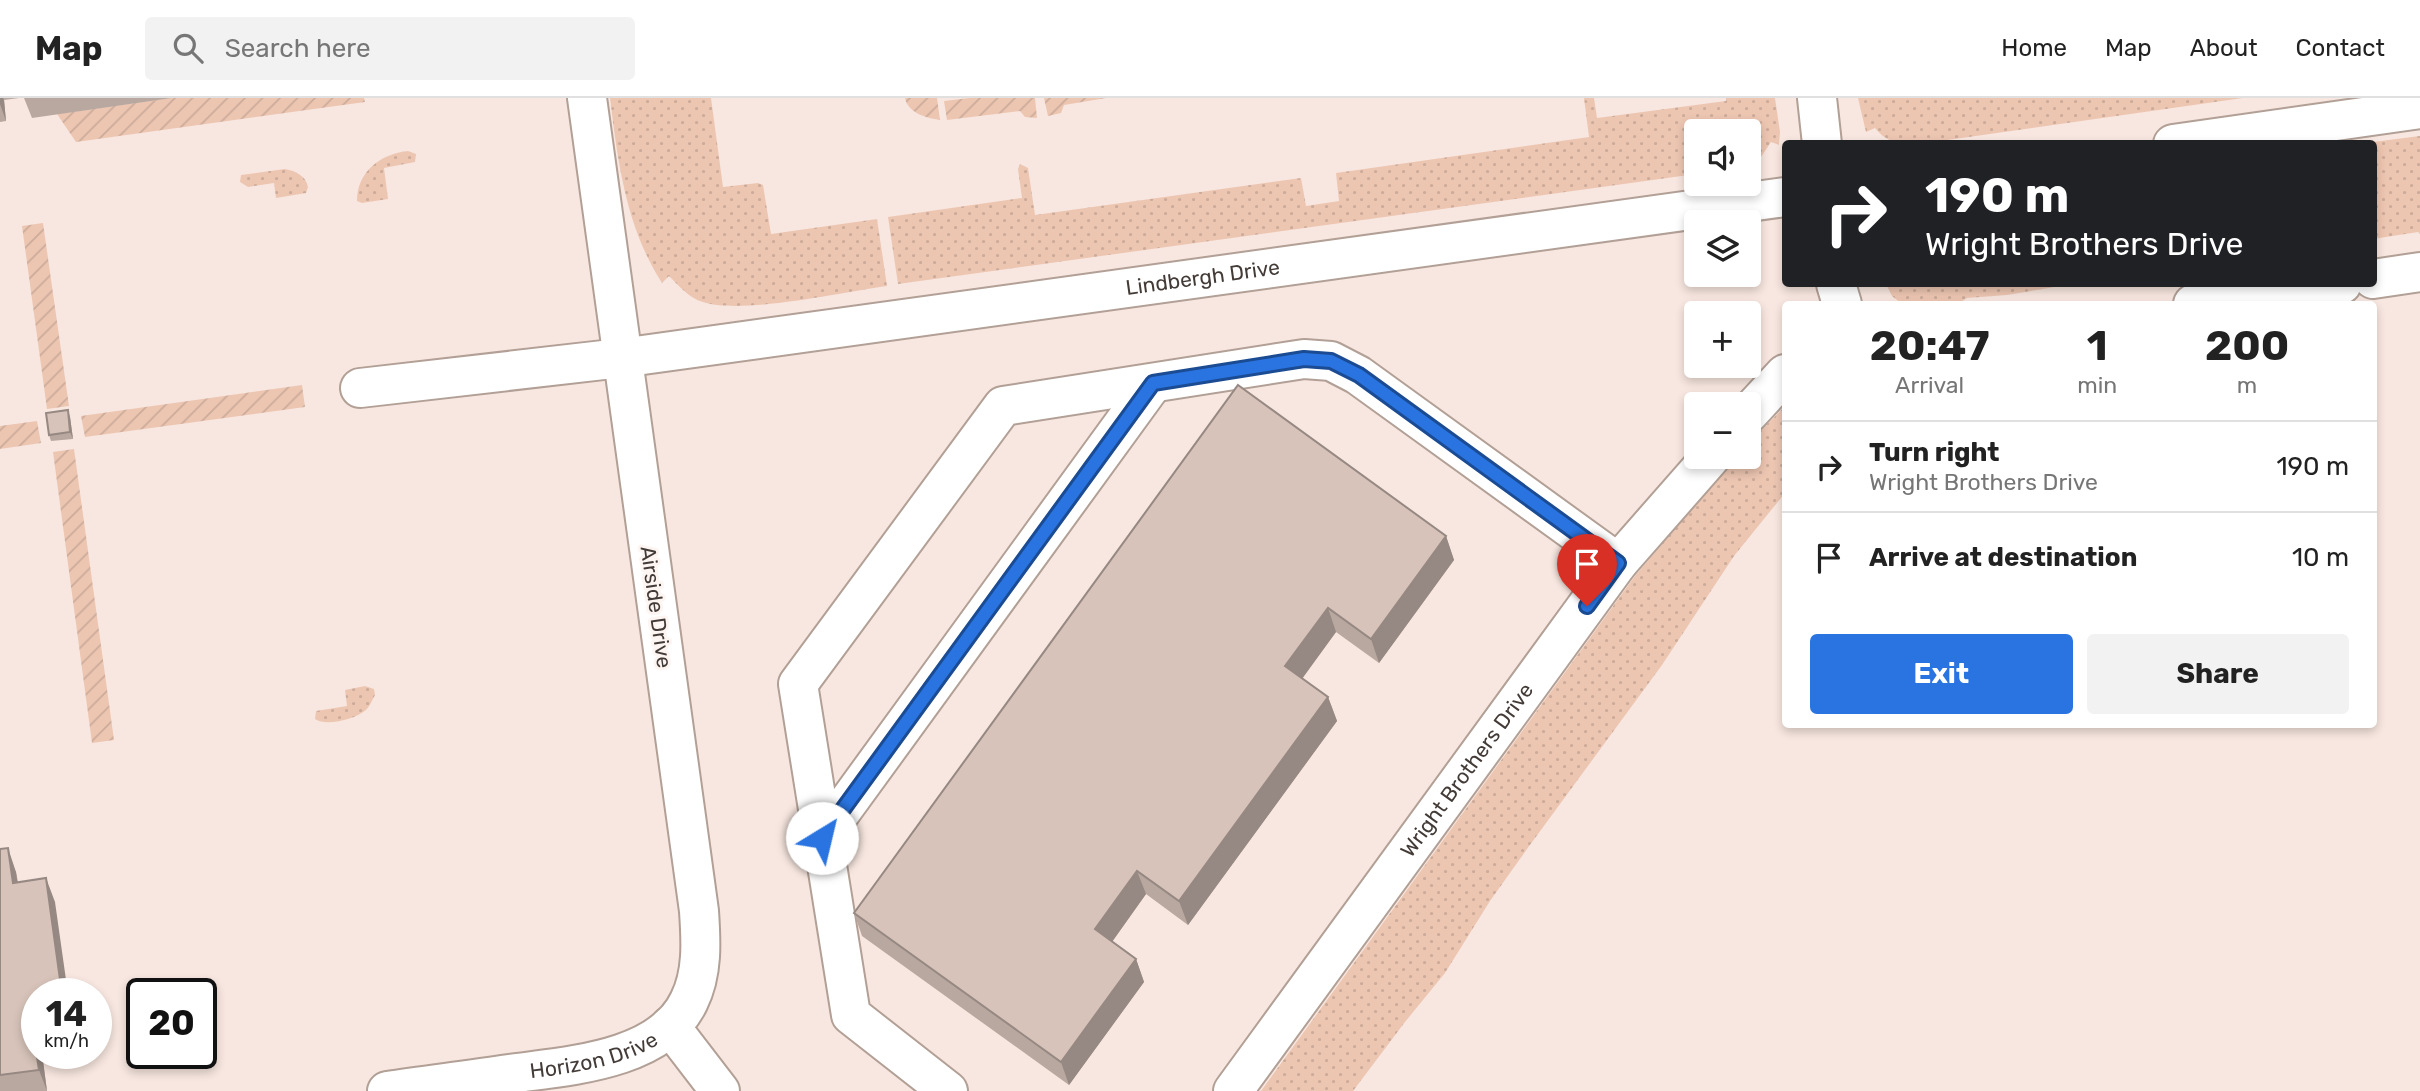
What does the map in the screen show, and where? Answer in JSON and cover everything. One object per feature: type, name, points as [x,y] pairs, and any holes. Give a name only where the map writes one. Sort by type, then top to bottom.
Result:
[{"type":"street","name":"Airside Drive","points":[[587,98],[700,933],[701,954],[696,984],[689,1002],[670,1026]]},
{"type":"street","points":[[1817,98],[1822,140]]},
{"type":"street","points":[[2202,140],[2420,109]]},
{"type":"street","name":"Lindbergh Drive","points":[[360,388],[621,358],[1782,197]]},
{"type":"street","points":[[2377,278],[2420,272]]},
{"type":"street","points":[[2215,301],[2320,287]]},
{"type":"street","points":[[948,1091],[851,1016],[798,684],[1003,406],[1304,359],[1331,361],[1359,375],[1618,563]]},
{"type":"street","points":[[1761,400],[1782,377]]},
{"type":"street","points":[[822,838],[1153,383]]},
{"type":"street","name":"Wright Brothers Drive","points":[[1233,1091],[1618,563],[1700,469]]},
{"type":"street","points":[[670,1026],[720,1091]]},
{"type":"street","name":"Horizon Drive","points":[[387,1091],[604,1058],[649,1041],[670,1026]]},
{"type":"shaded area","points":[[0,98],[2420,98],[2420,1091],[0,1091]]},
{"type":"shaded area","points":[[171,98],[364,98],[365,102],[76,142],[57,114]]},
{"type":"shaded area","points":[[610,98],[711,98],[723,187],[758,183],[763,185],[771,234],[877,219],[887,286],[742,306],[720,305],[693,298],[669,276],[662,283],[640,240],[632,217],[620,170]]},
{"type":"shaded area","points":[[905,98],[937,98],[940,120],[914,111]]},
{"type":"shaded area","points":[[969,98],[1035,98],[1037,118],[1025,117],[1020,111],[947,120],[944,101]]},
{"type":"shaded area","points":[[1044,98],[1106,98],[1064,105],[1061,113],[1048,116]]},
{"type":"shaded area","points":[[1584,98],[1594,98],[1597,118],[1726,101],[1726,98],[1775,98],[1780,132],[1779,145],[1771,142],[1761,157],[1761,119],[1684,119],[1684,176],[898,284],[888,217],[1022,198],[1018,169],[1020,164],[1028,168],[1035,215],[1301,178],[1306,206],[1339,201],[1336,173],[1589,137]]},
{"type":"shaded area","points":[[1858,98],[2243,98],[1947,140],[1891,140],[1875,128],[1866,132]]},
{"type":"shaded area","points":[[2420,136],[2420,234],[2418,232],[2377,238],[2377,141]]},
{"type":"shaded area","points":[[408,151],[416,154],[415,162],[384,168],[388,199],[362,203],[357,201],[361,181],[372,166],[388,156]]},
{"type":"shaded area","points":[[285,169],[303,177],[308,187],[306,193],[276,198],[274,183],[248,187],[240,182],[241,175]]},
{"type":"shaded area","points":[[43,223],[69,406],[47,409],[22,226]]},
{"type":"shaded area","points":[[1888,287],[2054,287],[1967,298],[1962,301],[1898,301]]},
{"type":"shaded area","points":[[302,385],[305,407],[85,437],[81,416]]},
{"type":"shaded area","points":[[1782,409],[1782,497],[1734,556],[1662,665],[1490,901],[1445,973],[1353,1091],[1261,1091],[1635,576],[1727,469],[1761,469],[1761,431]]},
{"type":"shaded area","points":[[37,421],[41,443],[0,449],[0,426]]},
{"type":"shaded area","points":[[74,449],[114,740],[92,743],[53,452]]},
{"type":"shaded area","points":[[365,686],[374,689],[375,695],[361,713],[333,722],[315,719],[316,711],[347,706],[345,690]]},
{"type":"building","points":[[1238,385],[1446,536],[1371,639],[1328,608],[1285,666],[1328,697],[1179,901],[1137,871],[1095,929],[1136,959],[1061,1062],[854,913]]},
{"type":"building","points":[[68,410],[70,432],[49,435],[46,413]]},
{"type":"building","points":[[8,848],[13,883],[46,878],[60,978],[21,978],[21,1069],[39,1070],[0,1075],[0,849]]},
{"type":"route","points":[[822,838],[1153,383],[1304,359],[1331,361],[1359,375],[1618,563],[1587,606]]}]
